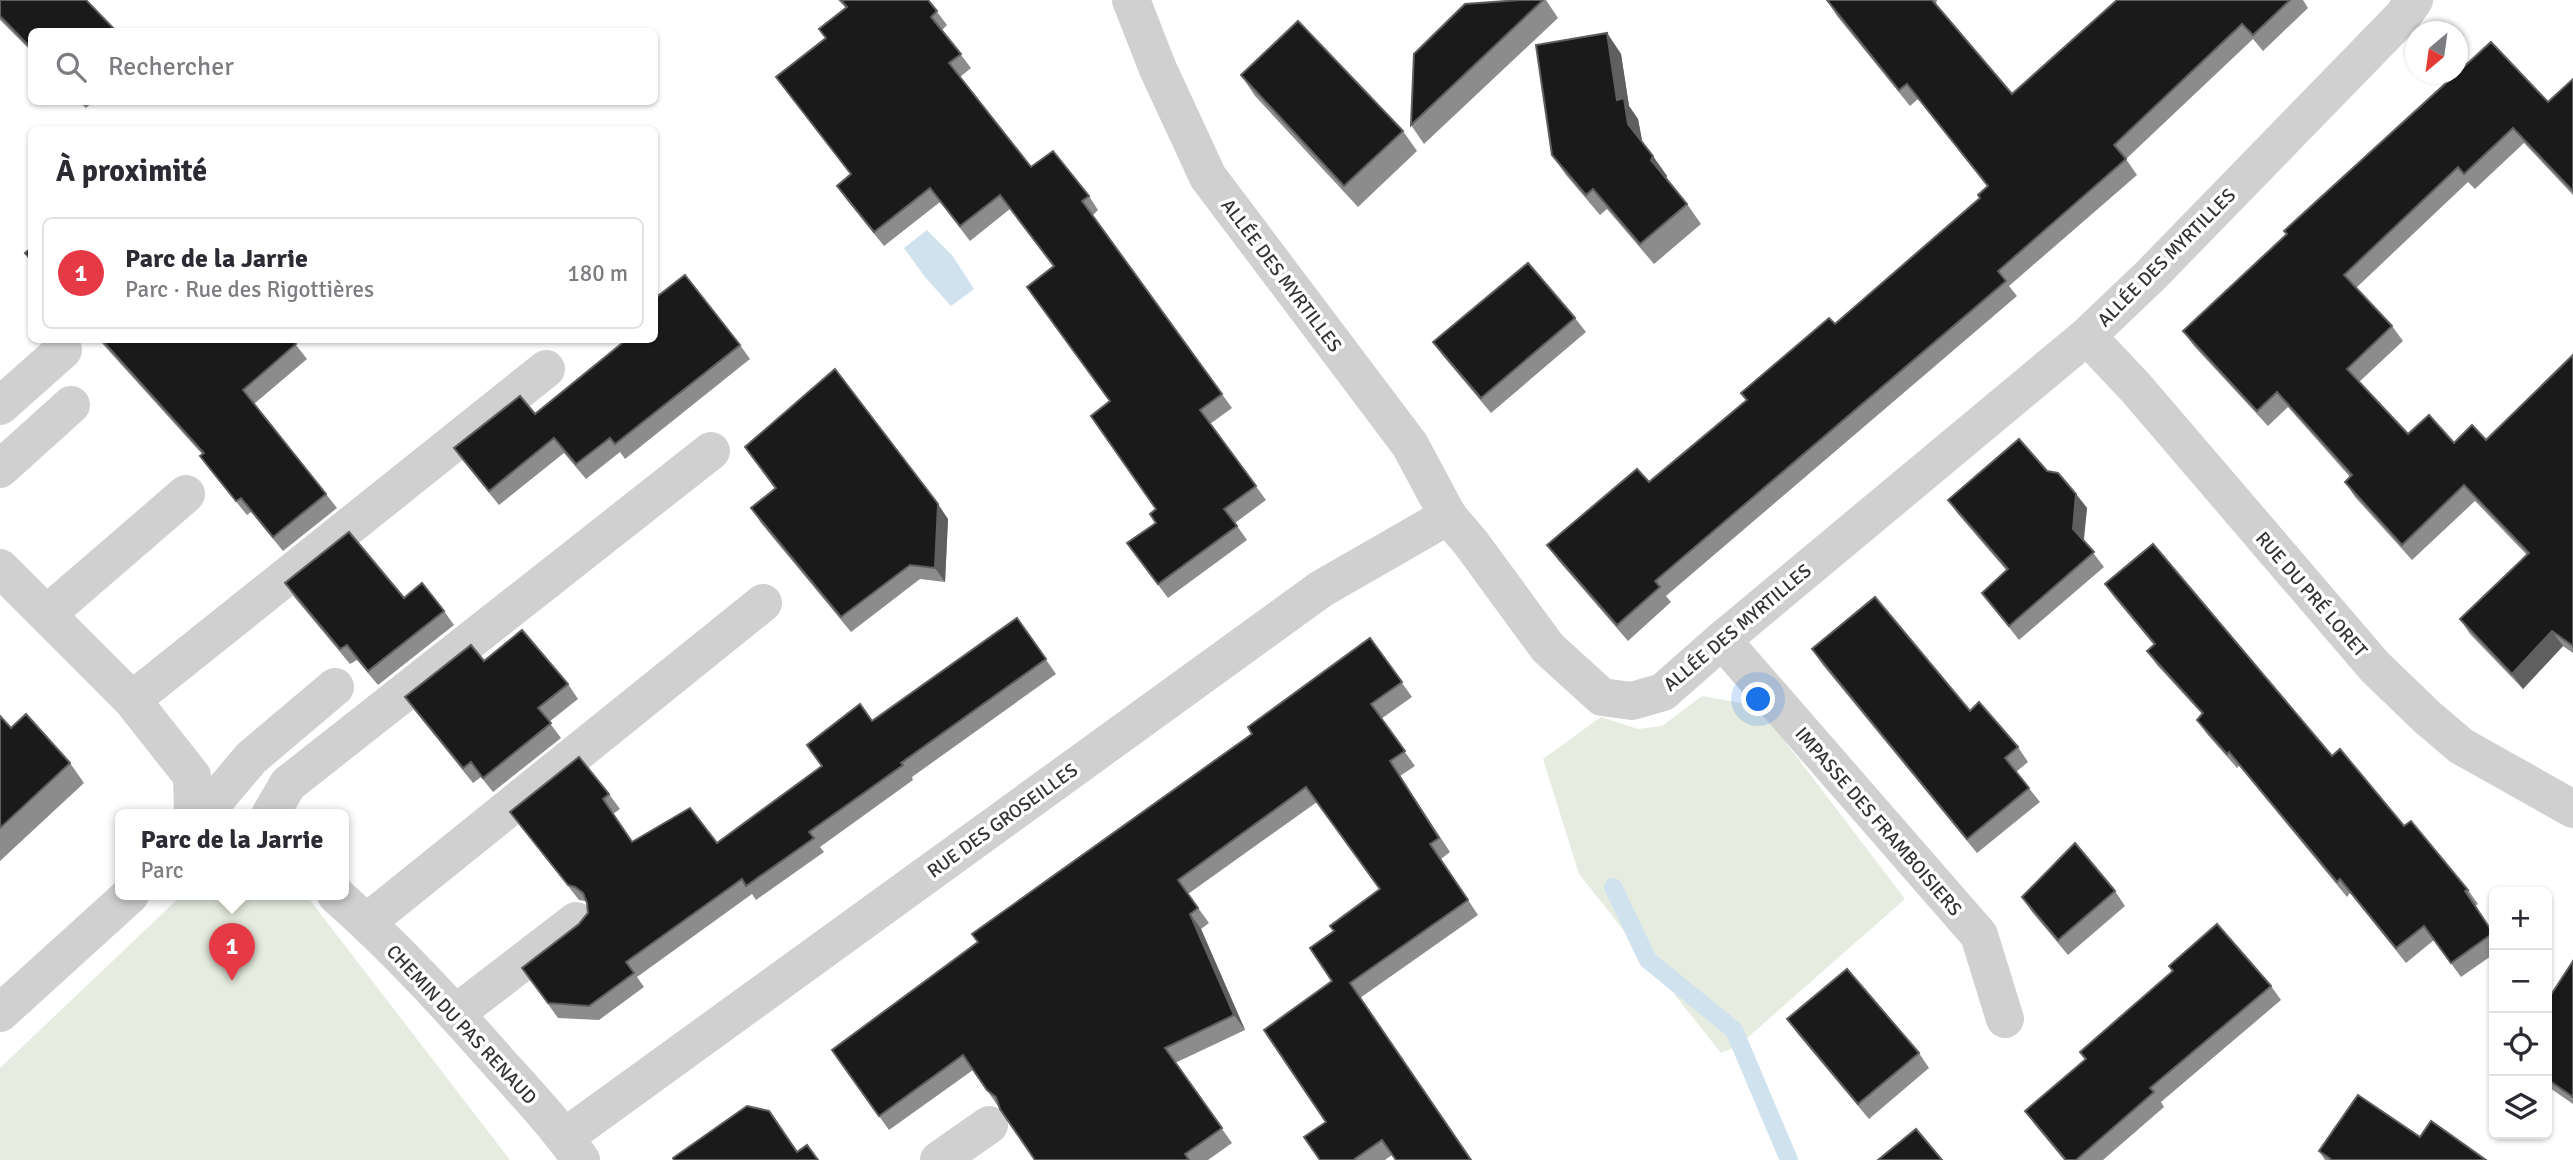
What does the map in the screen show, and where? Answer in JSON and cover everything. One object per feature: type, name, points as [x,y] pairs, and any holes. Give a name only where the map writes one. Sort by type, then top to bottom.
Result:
[{"type":"street","name":"ALLÉE DES MYRTILLES","points":[[1131,0],[1158,69],[1208,177],[1410,445],[1448,516],[1548,648],[1602,697],[1632,701],[1663,692],[2087,337],[2151,275],[2403,16],[2414,0]]},
{"type":"street","name":"RUE DU PRÉ LORET","points":[[2087,337],[2136,388],[2375,667],[2461,746],[2573,809]]},
{"type":"street","points":[[0,406],[63,350]]},
{"type":"street","points":[[132,700],[546,369]]},
{"type":"street","points":[[0,469],[71,405]]},
{"type":"street","points":[[273,809],[288,784],[711,451]]},
{"type":"street","points":[[47,614],[186,494]]},
{"type":"street","name":"RUE DES GROSEILLES","points":[[573,1149],[1321,589],[1448,516]]},
{"type":"street","points":[[0,568],[132,700],[191,776],[193,809]]},
{"type":"street","points":[[367,922],[764,603]]},
{"type":"street","name":"IMPASSE DES FRAMBOISIERS","points":[[1722,640],[1979,935],[2005,1019]]},
{"type":"street","points":[[208,809],[251,758],[335,687]]},
{"type":"street","points":[[0,1013],[124,900]]},
{"type":"street","name":"CHEMIN DU PAS RENAUD","points":[[341,900],[367,922],[455,1014],[573,1149]]},
{"type":"street","points":[[455,1014],[576,921]]},
{"type":"street","points":[[939,1160],[989,1125]]},
{"type":"shaded area","points":[[1702,696],[1758,706],[1905,899],[1738,1046],[1721,1053],[1579,874],[1543,759],[1601,717],[1638,729],[1662,726]]},
{"type":"shaded area","points":[[177,900],[310,900],[510,1160],[0,1160],[0,1068]]},
{"type":"water","points":[[927,230],[952,255],[974,289],[951,306],[904,248]]},
{"type":"building","points":[[0,0],[86,0],[113,28],[28,28],[28,45],[0,16]]},
{"type":"building","points":[[841,0],[928,0],[937,11],[931,17],[961,54],[949,63],[1031,167],[1053,151],[1089,196],[1082,201],[1222,394],[1200,410],[1256,486],[1224,509],[1237,526],[1158,584],[1127,543],[1156,523],[1150,514],[1156,509],[1091,416],[1110,401],[1027,287],[1054,266],[1000,195],[960,226],[930,188],[874,232],[837,186],[851,174],[776,77],[826,38],[819,29],[847,7]]},
{"type":"building","points":[[1543,0],[1411,125],[1414,54],[1465,4]]},
{"type":"building","points":[[1827,0],[1932,0],[2012,94],[2117,0],[2290,0],[2253,35],[2242,24],[2114,145],[2126,159],[1998,271],[2006,281],[1655,581],[1660,587],[1617,625],[1547,545],[1637,469],[1649,482],[1747,400],[1741,393],[1829,318],[1835,324],[1980,198],[1978,195],[1988,186],[1907,84],[1899,90]]},
{"type":"building","points":[[1298,21],[1403,131],[1344,186],[1241,75]]},
{"type":"building","points":[[1607,33],[1617,100],[1624,98],[1628,124],[1653,156],[1651,160],[1687,204],[1640,244],[1593,189],[1586,195],[1552,155],[1536,45]]},
{"type":"building","points":[[2491,42],[2548,102],[2573,79],[2573,191],[2513,128],[2464,174],[2458,167],[2344,275],[2392,326],[2347,369],[2408,434],[2429,415],[2454,443],[2472,425],[2486,440],[2573,355],[2573,646],[2552,631],[2512,674],[2460,619],[2529,553],[2464,485],[2402,545],[2345,482],[2352,475],[2277,392],[2257,411],[2183,331],[2287,234],[2284,231],[2445,84],[2468,84],[2468,63]]},
{"type":"building","points":[[1528,263],[1575,318],[1481,398],[1433,342]]},
{"type":"building","points":[[685,275],[740,345],[615,444],[610,438],[576,464],[554,438],[489,491],[454,448],[520,396],[535,414],[622,343],[658,343],[658,296]]},
{"type":"building","points":[[105,343],[296,344],[243,390],[326,494],[273,537],[241,498],[236,501],[200,456],[204,453]]},
{"type":"building","points":[[835,369],[938,504],[935,568],[910,565],[841,617],[751,508],[776,488],[745,447]]},
{"type":"building","points":[[2019,439],[2047,471],[2058,473],[2076,494],[2073,529],[2094,552],[2009,626],[1982,593],[2008,569],[1948,500]]},
{"type":"building","points":[[349,532],[404,598],[422,583],[444,611],[368,671],[347,645],[340,649],[285,583]]},
{"type":"building","points":[[2153,544],[2332,756],[2340,749],[2404,826],[2411,821],[2468,890],[2465,891],[2489,927],[2489,936],[2451,963],[2424,926],[2396,948],[2340,879],[2337,882],[2229,752],[2227,754],[2197,720],[2203,713],[2147,651],[2155,644],[2105,584]]},
{"type":"building","points":[[1875,597],[1970,711],[1979,702],[2018,747],[2005,758],[2029,788],[1967,839],[1812,649]]},
{"type":"building","points":[[1017,618],[1046,659],[809,832],[814,838],[746,886],[742,879],[626,962],[634,973],[589,1006],[548,1003],[522,968],[579,924],[588,913],[587,903],[583,893],[568,885],[510,812],[579,757],[609,794],[603,799],[632,842],[690,808],[717,843],[822,766],[807,745],[860,704],[872,721]]},
{"type":"building","points":[[522,630],[568,684],[538,708],[551,723],[483,778],[471,762],[463,768],[405,697],[471,645],[484,661]]},
{"type":"building","points":[[1370,638],[1402,682],[1371,704],[1405,751],[1390,761],[1439,838],[1430,844],[1468,900],[1350,983],[1471,1160],[1396,1160],[1382,1140],[1353,1160],[1320,1160],[1304,1137],[1326,1122],[1264,1030],[1332,981],[1310,948],[1334,931],[1330,926],[1380,889],[1306,787],[1178,880],[1198,908],[1190,914],[1234,1015],[1165,1048],[1222,1128],[1185,1154],[1189,1160],[1035,1160],[1000,1109],[996,1097],[987,1090],[963,1055],[879,1116],[832,1050],[978,942],[972,934],[1252,734],[1248,727]]},
{"type":"building","points":[[26,714],[70,763],[0,828],[0,716],[11,728]]},
{"type":"building","points":[[2075,843],[2115,891],[2058,940],[2022,897]]},
{"type":"building","points":[[2217,924],[2271,986],[2150,1088],[2154,1092],[2076,1160],[2066,1160],[2025,1111],[2086,1059],[2080,1052],[2173,971],[2169,966]]},
{"type":"building","points":[[2573,961],[2573,1097],[2552,1082],[2552,993]]},
{"type":"building","points":[[1847,969],[1919,1053],[1858,1104],[1787,1019]]},
{"type":"building","points":[[2358,1095],[2420,1137],[2431,1121],[2486,1160],[2332,1160],[2319,1151]]},
{"type":"building","points":[[747,1106],[769,1111],[797,1152],[807,1145],[818,1160],[674,1160],[673,1158]]},
{"type":"building","points":[[1916,1129],[1942,1160],[1878,1160]]},
{"type":"waterway","points":[[1613,887],[1648,960],[1734,1030],[1789,1160]]},
{"type":"place","name":"Parc de la Jarrie","points":[[232,981]]}]
